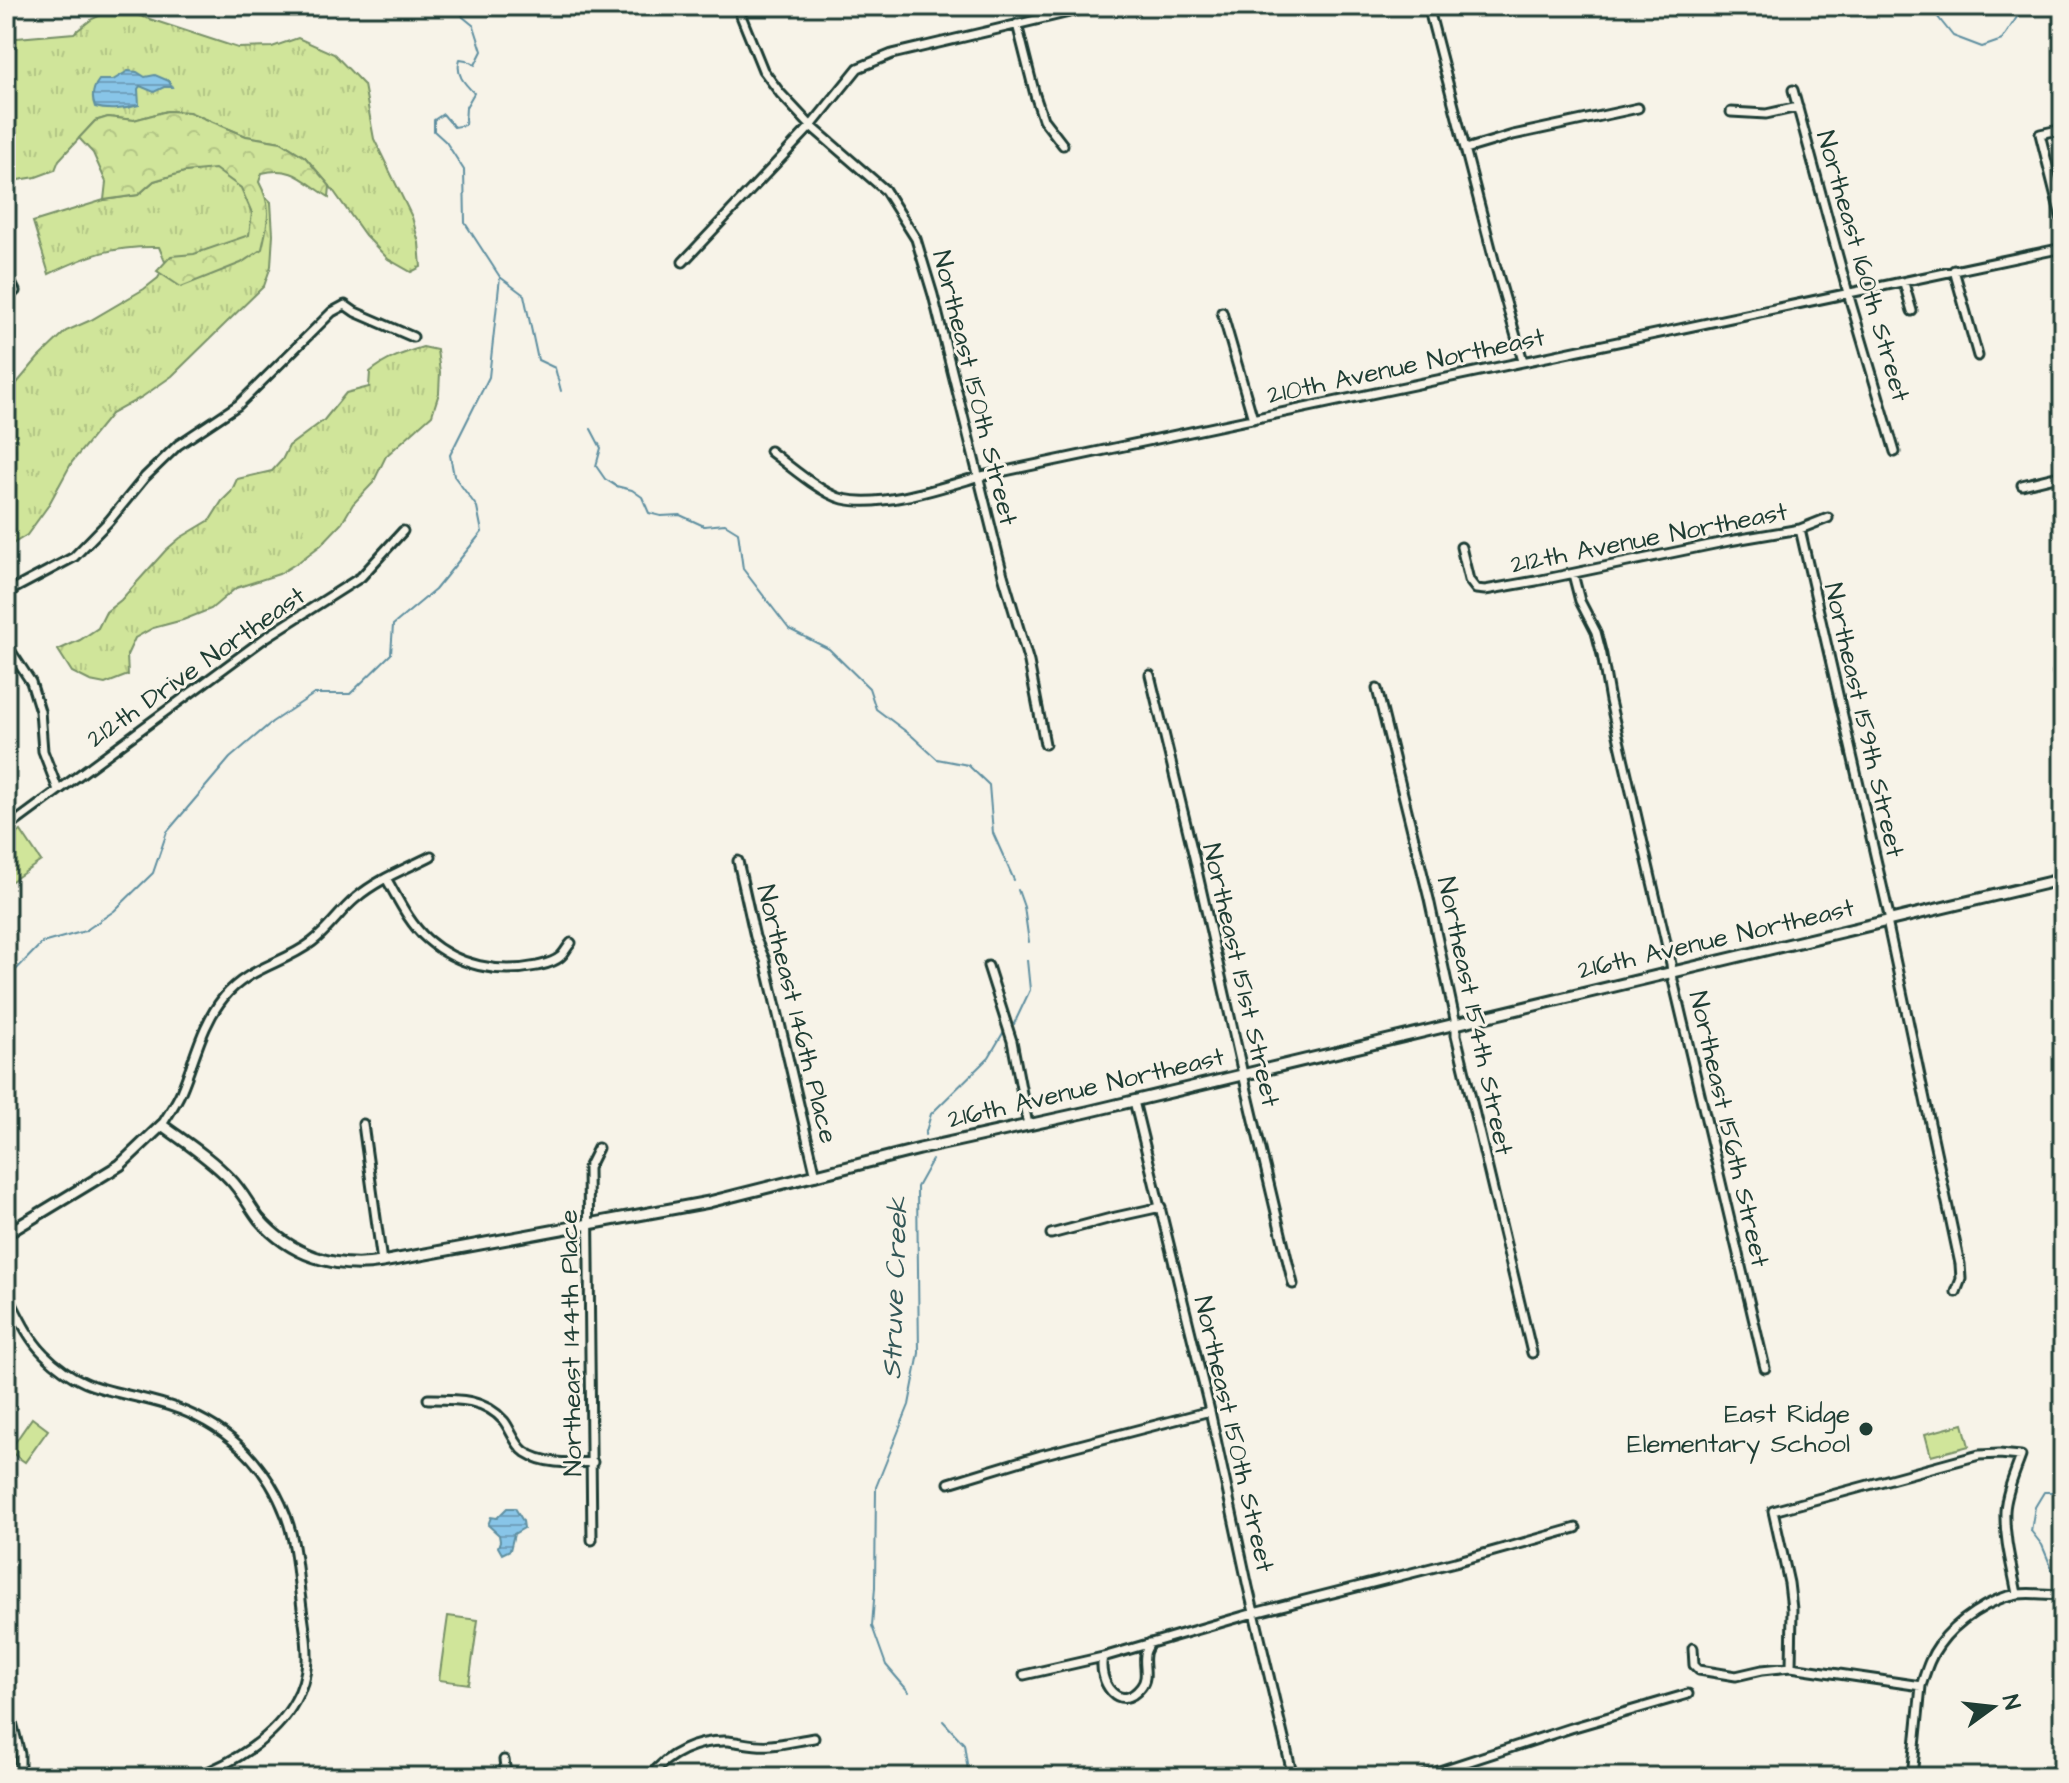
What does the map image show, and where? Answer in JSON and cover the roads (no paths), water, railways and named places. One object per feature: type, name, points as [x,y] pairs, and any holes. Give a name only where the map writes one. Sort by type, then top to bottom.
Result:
[{"type":"street","name":"Northeast 150th Street","points":[[737,6],[763,70],[780,93],[811,126],[885,190],[916,239],[933,295],[1003,575],[1029,662],[1045,744]]},
{"type":"street","points":[[683,262],[811,126],[858,68],[892,54],[1095,6]]},
{"type":"street","points":[[1428,6],[1523,361]]},
{"type":"street","points":[[1017,24],[1043,119],[1063,145]]},
{"type":"street","name":"Northeast 160th Street","points":[[1793,90],[1895,452]]},
{"type":"street","points":[[1731,112],[1766,114],[1798,107]]},
{"type":"street","points":[[1466,149],[1513,135],[1638,108]]},
{"type":"street","points":[[2063,129],[2040,134],[2063,225]]},
{"type":"street","name":"210th Avenue Northeast","points":[[770,451],[832,495],[864,502],[2063,248]]},
{"type":"street","points":[[1954,270],[1978,356]]},
{"type":"street","points":[[6,279],[15,291],[6,299]]},
{"type":"street","points":[[1904,283],[1912,311]]},
{"type":"street","points":[[6,593],[74,557],[145,477],[178,445],[238,405],[332,312],[345,305],[413,337]]},
{"type":"street","points":[[1222,312],[1253,419]]},
{"type":"street","points":[[2022,485],[2063,475]]},
{"type":"street","name":"212th Avenue Northeast","points":[[1461,547],[1469,580],[1476,589],[1485,590],[1800,529],[1828,518]]},
{"type":"street","name":"Northeast 159th Street","points":[[1800,529],[1888,920],[1960,1264],[1961,1279],[1956,1292]]},
{"type":"street","name":"212th Drive Northeast","points":[[6,829],[265,638],[361,577],[403,531]]},
{"type":"street","name":"Northeast 156th Street","points":[[1573,574],[1580,601],[1596,632],[1602,655],[1610,701],[1765,1368]]},
{"type":"street","points":[[6,644],[31,682],[40,711],[43,751],[58,790]]},
{"type":"street","points":[[2058,672],[2063,711]]},
{"type":"street","name":"Northeast 151st Street","points":[[1150,675],[1293,1284]]},
{"type":"street","name":"Northeast 154th Street","points":[[1377,689],[1429,899],[1456,1035],[1532,1353]]},
{"type":"street","points":[[6,1234],[120,1165],[162,1125],[180,1094],[209,1019],[224,997],[242,980],[312,942],[355,898],[386,878],[431,856]]},
{"type":"street","name":"Northeast 146th Place","points":[[738,861],[755,937],[765,960],[816,1176]]},
{"type":"street","points":[[386,878],[410,920],[427,939],[455,958],[488,968],[521,969],[549,964],[560,957],[571,943]]},
{"type":"street","name":"216th Avenue Northeast","points":[[162,1125],[224,1173],[259,1218],[290,1246],[327,1261],[361,1265],[709,1202],[920,1149],[1134,1101],[2063,879]]},
{"type":"street","points":[[988,966],[1012,1041],[1028,1125]]},
{"type":"street","name":"Northeast 150th Street","points":[[1134,1101],[1210,1411],[1293,1777]]},
{"type":"street","points":[[363,1124],[382,1262]]},
{"type":"street","name":"Northeast 144th Place","points":[[592,1540],[588,1168],[598,1148]]},
{"type":"street","points":[[1051,1234],[1161,1207]]},
{"type":"street","points":[[6,1292],[42,1352],[84,1383],[107,1392],[186,1411],[231,1439],[257,1465],[273,1487],[286,1516],[293,1537],[307,1660],[296,1701],[274,1729],[247,1751],[195,1777]]},
{"type":"street","points":[[428,1399],[473,1401],[490,1409],[504,1421],[522,1450],[541,1459],[565,1463],[593,1462]]},
{"type":"street","points":[[949,1483],[1041,1455],[1210,1411]]},
{"type":"street","points":[[1791,1667],[1789,1583],[1773,1511],[1979,1455],[2021,1456],[2005,1509],[2017,1594]]},
{"type":"street","points":[[1024,1675],[1103,1657],[1254,1613],[1576,1528]]},
{"type":"street","points":[[1912,1777],[1921,1686],[1938,1645],[1955,1626],[1989,1604],[2017,1594],[2063,1595]]},
{"type":"street","points":[[1103,1657],[1101,1664],[1105,1684],[1112,1694],[1121,1697],[1131,1695],[1141,1687],[1146,1677],[1145,1653],[1150,1643]]},
{"type":"street","points":[[1693,1648],[1694,1665],[1711,1673],[1736,1676],[1791,1667],[1921,1686]]},
{"type":"street","points":[[1421,1777],[1688,1694]]},
{"type":"street","points":[[6,1698],[20,1754],[21,1775],[43,1777]]},
{"type":"street","points":[[650,1777],[678,1753],[709,1742],[769,1746],[814,1738]]},
{"type":"street","points":[[504,1760],[509,1777]]},
{"type":"water","points":[[128,71],[145,77],[155,75],[169,81],[172,87],[154,92],[140,86],[139,105],[111,109],[95,107],[93,93],[99,80],[113,80]]},
{"type":"water","points":[[507,1508],[515,1508],[524,1528],[514,1534],[510,1550],[502,1554],[498,1547],[499,1535],[488,1525],[491,1517],[497,1518]]},
{"type":"waterway","name":"Struve Creek","points":[[458,6],[463,17],[474,26],[482,51],[475,65],[460,59],[459,64],[461,78],[474,93],[466,107],[465,125],[454,127],[443,114],[434,120],[434,131],[446,142],[464,170],[465,223],[500,277],[524,295],[538,360],[555,368],[561,391]]},
{"type":"waterway","points":[[1929,6],[1953,36],[1982,47],[2002,40],[2022,6]]},
{"type":"waterway","points":[[6,980],[42,943],[85,931],[114,911],[153,873],[167,832],[230,758],[272,722],[314,694],[350,694],[391,654],[393,625],[435,590],[482,532],[477,507],[454,476],[450,455],[489,377],[500,277]]},
{"type":"waterway","name":"Struve Creek","points":[[591,429],[601,448],[596,466],[605,479],[642,497],[649,513],[680,515],[704,526],[725,524],[738,532],[743,569],[789,629],[829,649],[869,688],[876,709],[937,759],[968,765],[989,785],[993,833],[1014,880]]},
{"type":"waterway","name":"Struve Creek","points":[[1018,890],[1029,942]]},
{"type":"waterway","name":"Struve Creek","points":[[1014,1024],[1030,990],[1027,960]]},
{"type":"waterway","name":"Struve Creek","points":[[925,1135],[931,1114],[989,1057],[1003,1033]]},
{"type":"waterway","name":"Struve Creek","points":[[909,1692],[886,1665],[872,1626],[876,1487],[909,1405],[919,1353],[917,1187],[932,1160]]},
{"type":"waterway","points":[[2057,1581],[2042,1545],[2031,1531],[2035,1507],[2044,1492],[2063,1492]]},
{"type":"waterway","points":[[2063,1665],[2060,1685],[2063,1699]]},
{"type":"waterway","name":"Struve Creek","points":[[943,1721],[964,1744],[969,1777]]},
{"type":"place","name":"East Ridge Elementary School","points":[[1866,1429]]}]
